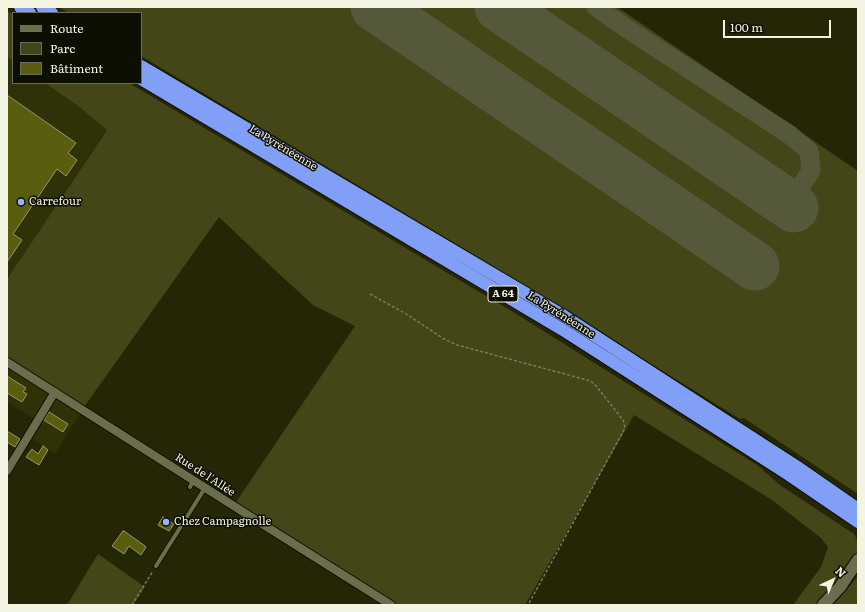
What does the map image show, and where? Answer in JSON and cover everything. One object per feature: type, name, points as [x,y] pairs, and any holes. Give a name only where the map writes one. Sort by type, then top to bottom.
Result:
[{"type":"highway","name":"La Pyrénéenne","points":[[142,67],[564,316],[796,466],[858,509]]},
{"type":"highway","name":"La Pyrénéenne","points":[[142,80],[563,330],[789,475],[858,522]]},
{"type":"street","name":"Rue de l'Allée","points":[[7,362],[55,392],[192,484],[205,488],[391,605]]},
{"type":"street","points":[[8,466],[55,392]]},
{"type":"street","points":[[823,605],[840,587],[858,560]]},
{"type":"lane","points":[[156,566],[205,488]]},
{"type":"path","points":[[370,294],[408,315],[457,346],[591,381],[623,420],[625,428],[528,605]]},
{"type":"path","points":[[132,605],[156,566]]},
{"type":"shaded area","points":[[7,57],[12,60],[12,84],[46,84],[107,129],[7,279]]},
{"type":"shaded area","points":[[7,360],[81,413],[55,454],[33,439],[42,424],[7,402]]},
{"type":"green space","points":[[59,7],[617,7],[858,171],[858,494],[744,418],[740,419],[478,257],[142,57],[142,12],[67,12]]},
{"type":"green space","points":[[7,11],[12,14],[12,60],[7,57]]},
{"type":"green space","points":[[46,84],[131,84],[518,315],[757,465],[780,485],[854,534],[858,542],[858,552],[826,594],[815,605],[793,605],[821,567],[828,547],[821,538],[772,500],[634,415],[525,605],[398,605],[236,502],[355,326],[313,305],[219,217],[84,407],[7,360],[7,279],[107,130],[78,106]]},
{"type":"green space","points":[[98,554],[145,587],[133,605],[67,605]]},
{"type":"green space","points":[[858,576],[858,605],[833,605],[853,582]]},
{"type":"building","name":"Carrefour","points":[[7,95],[76,143],[68,153],[77,160],[66,176],[57,169],[13,234],[22,240],[7,262]]},
{"type":"building","points":[[7,376],[26,388],[23,392],[27,394],[22,402],[7,393]]},
{"type":"building","points":[[49,412],[68,424],[63,432],[44,420]]},
{"type":"building","points":[[7,431],[20,439],[15,447],[7,442]]},
{"type":"building","points":[[43,446],[48,450],[39,465],[26,457],[32,449],[38,454]]},
{"type":"building","points":[[163,517],[174,524],[169,531],[158,525]]},
{"type":"building","points":[[123,531],[146,547],[141,555],[129,546],[124,554],[112,546]]},
{"type":"taxiway","points":[[596,7],[790,135],[809,151],[811,171],[792,199]]},
{"type":"runway","points":[[375,7],[755,266]]},
{"type":"runway","points":[[499,7],[794,208]]},
{"type":"place","name":"Carrefour","points":[[21,202]]},
{"type":"place","name":"Chez Campagnolle","points":[[166,522]]}]
